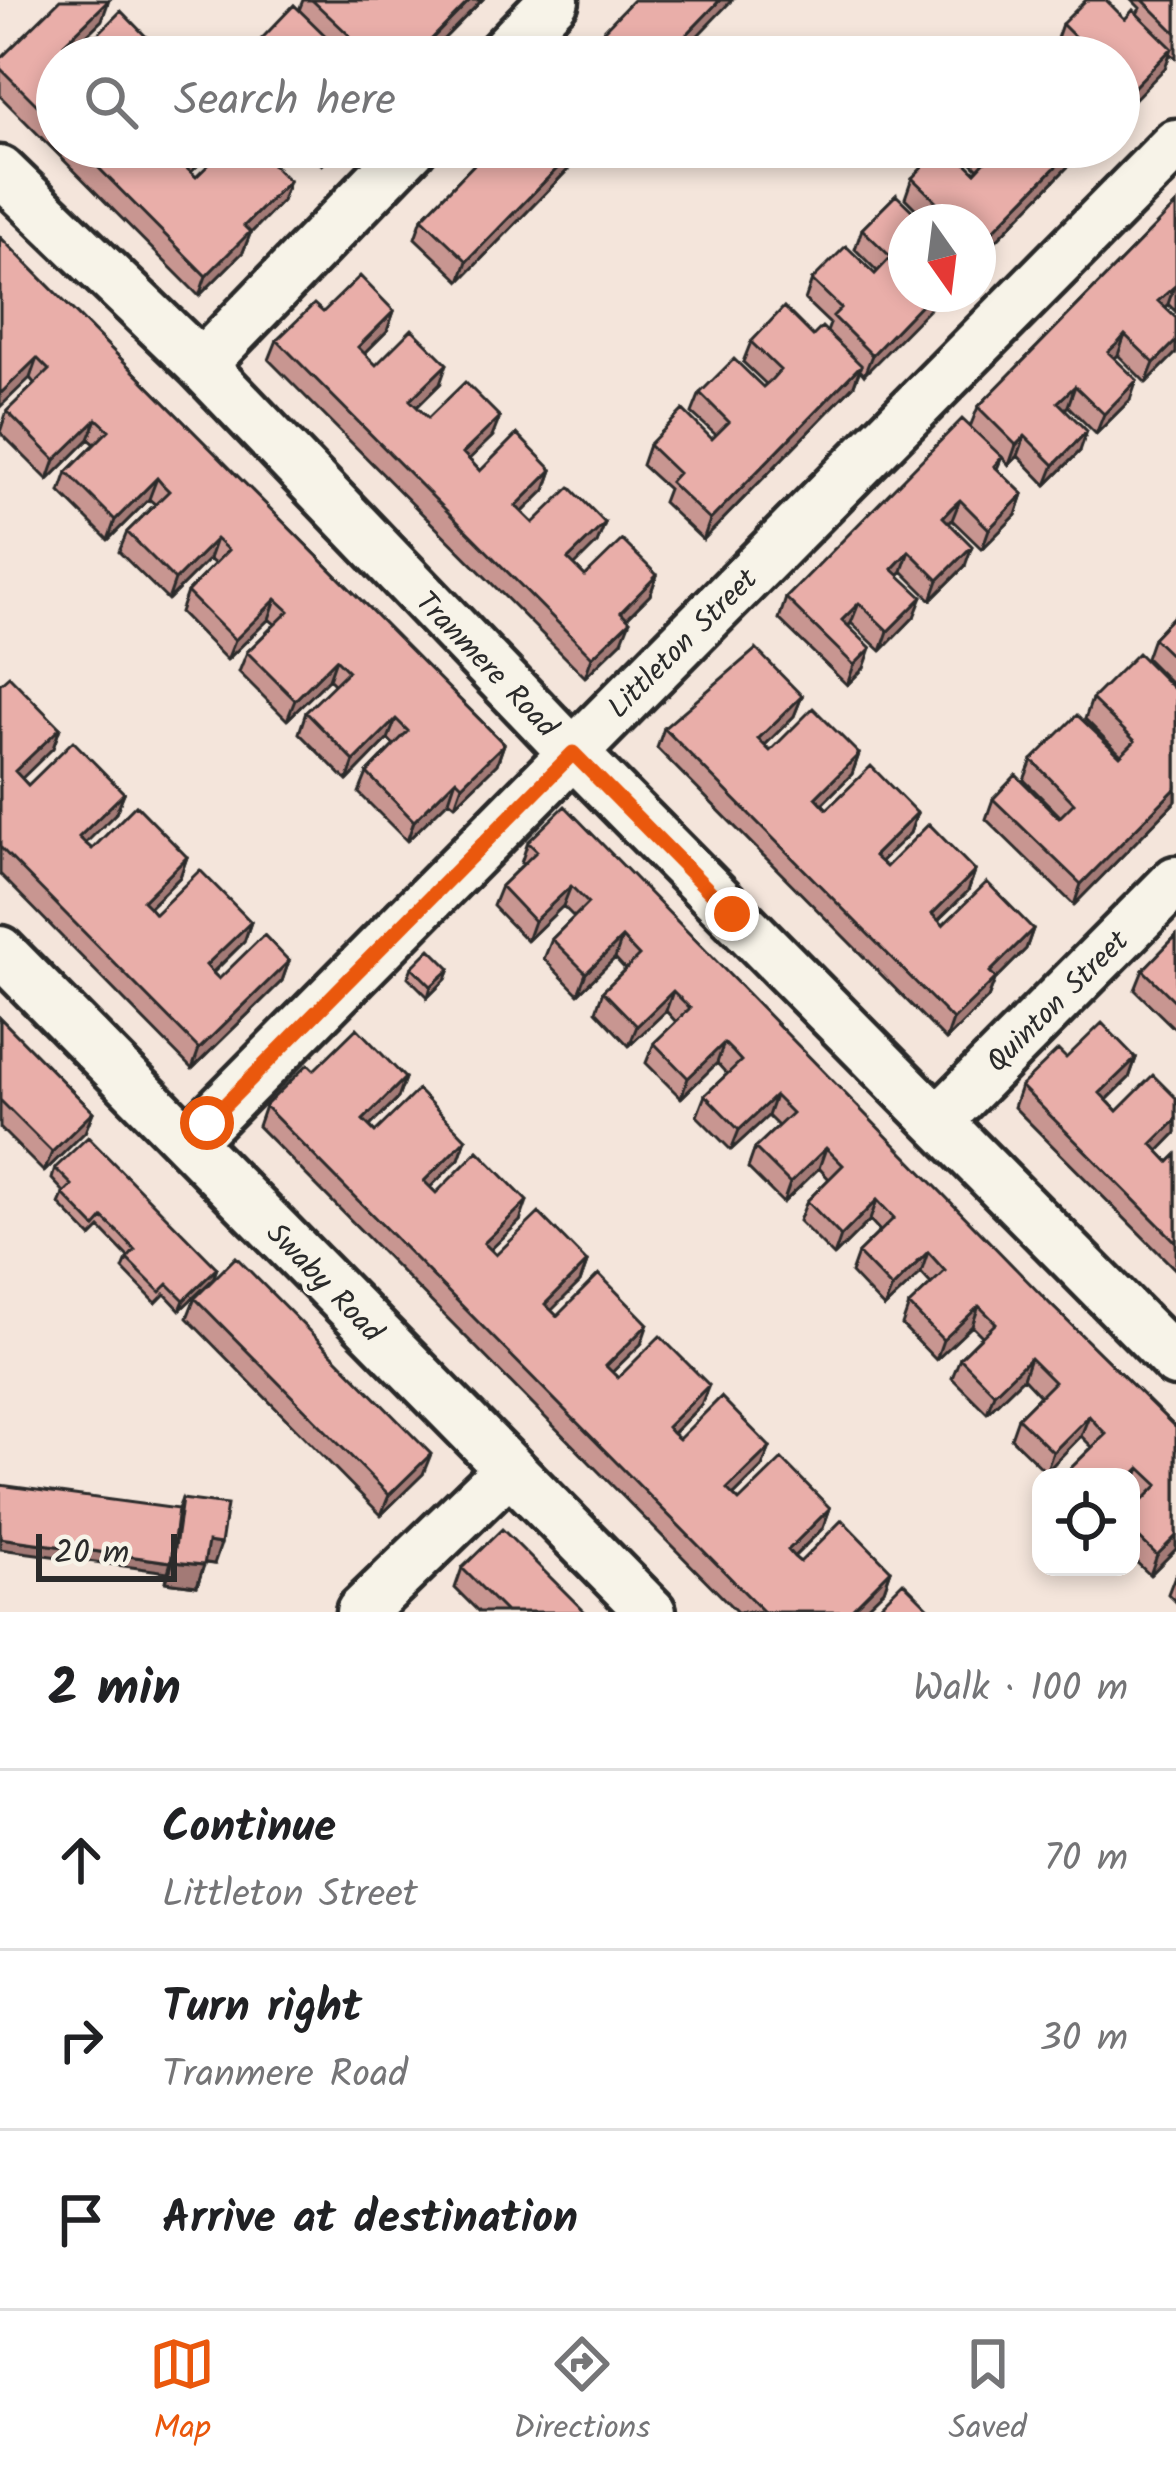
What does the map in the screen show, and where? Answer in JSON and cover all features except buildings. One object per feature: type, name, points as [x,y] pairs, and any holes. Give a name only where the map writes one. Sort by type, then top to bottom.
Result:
[{"type":"street","points":[[519,36],[554,0]]},
{"type":"street","name":"Littleton Street","points":[[188,1142],[1176,144]]},
{"type":"street","points":[[201,364],[392,168]]},
{"type":"street","name":"Tranmere Road","points":[[0,171],[201,364],[573,753],[1176,1362]]},
{"type":"street","name":"Quinton Street","points":[[938,1121],[1176,880]]},
{"type":"street","name":"Swaby Road","points":[[0,951],[652,1612]]},
{"type":"street","points":[[361,1612],[509,1469]]},
{"type":"route","points":[[207,1123],[573,753],[732,914]]}]
